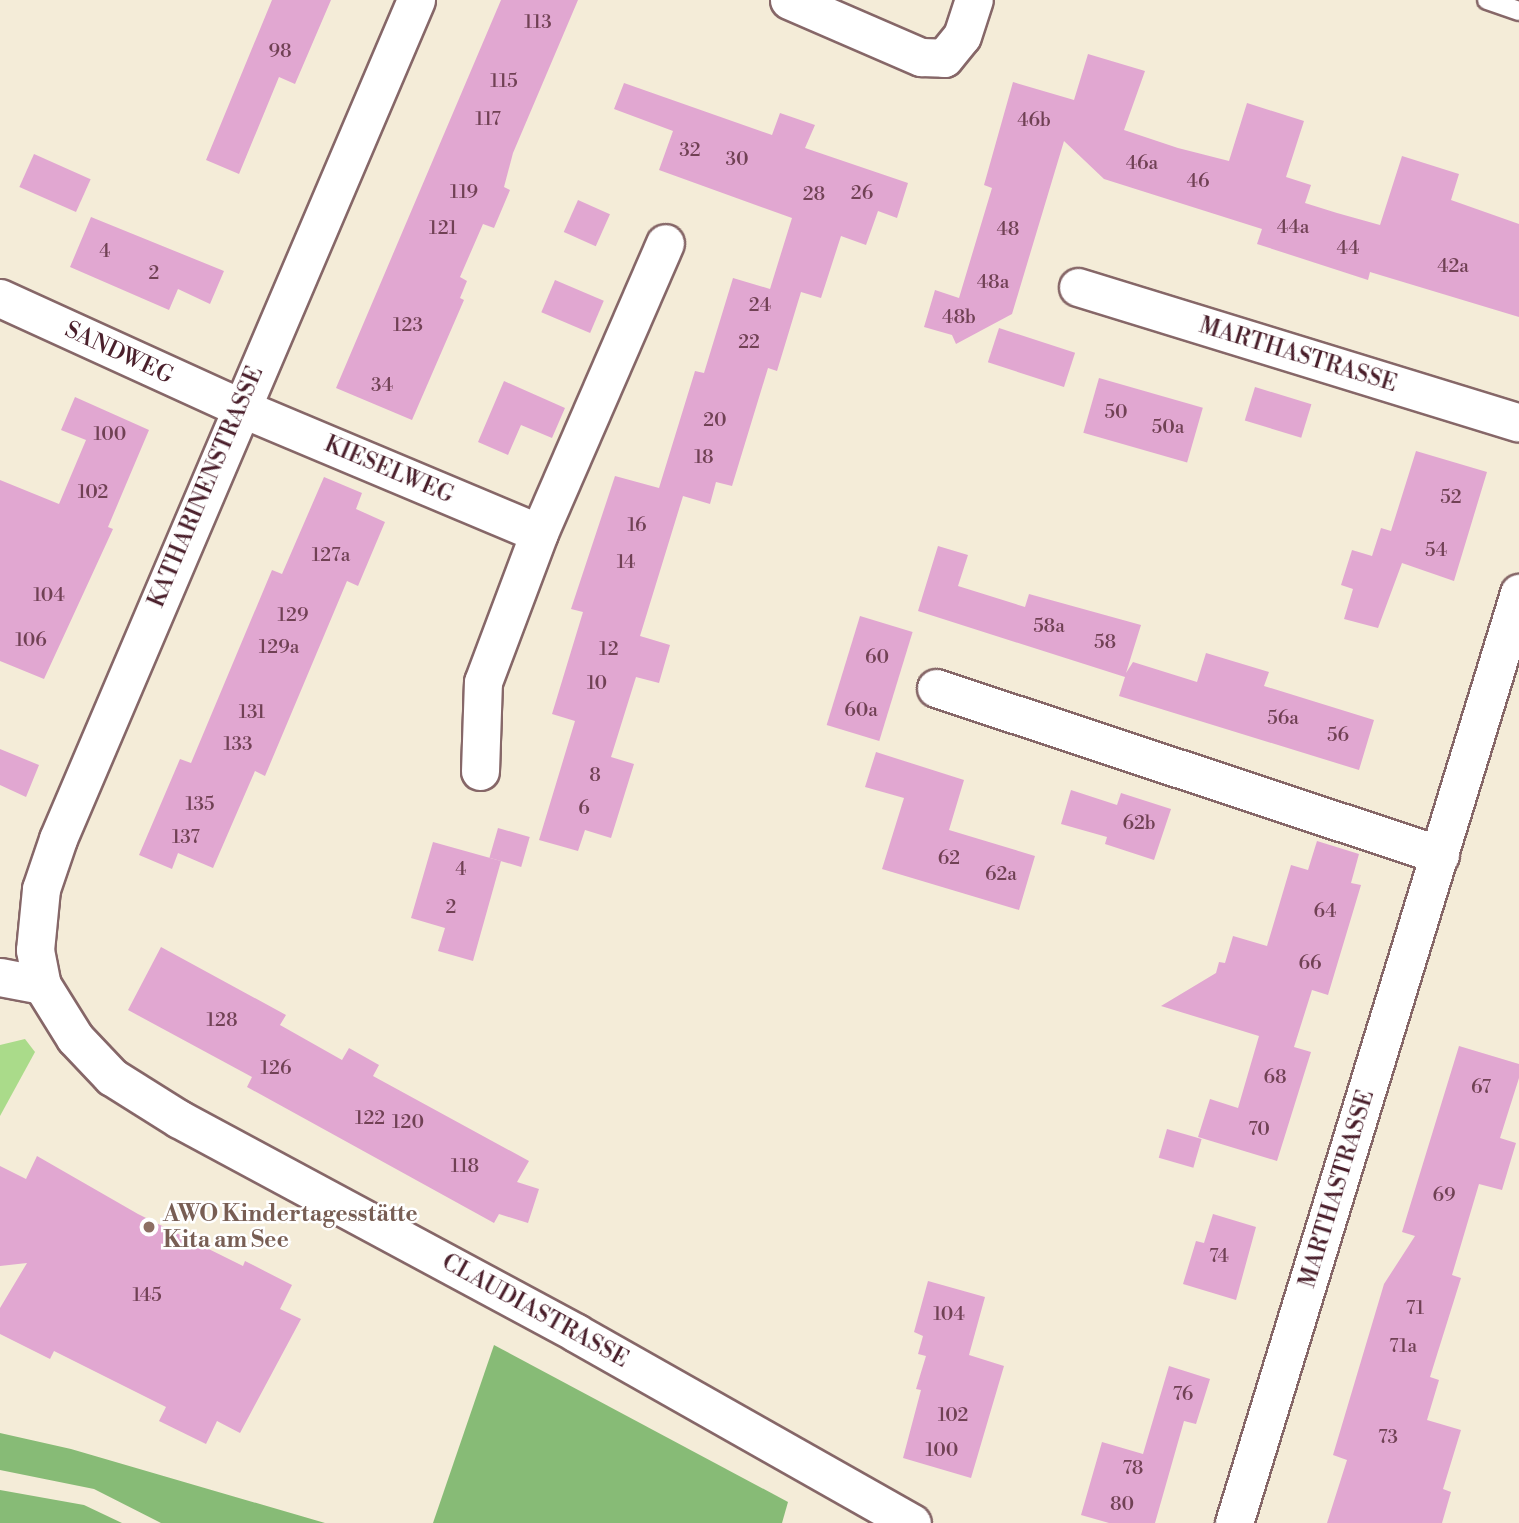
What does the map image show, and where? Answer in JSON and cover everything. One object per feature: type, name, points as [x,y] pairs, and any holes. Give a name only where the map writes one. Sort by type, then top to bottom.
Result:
[{"type":"street","name":"KATHARINENSTRASSE","points":[[42,985],[35,950],[41,889],[239,407],[416,0]]},
{"type":"street","points":[[789,0],[921,57],[944,58],[962,36],[974,0]]},
{"type":"street","points":[[480,771],[484,682],[539,533],[665,243]]},
{"type":"street","name":"MARTHASTRASSE","points":[[1078,286],[1519,423]]},
{"type":"street","name":"SANDWEG","points":[[0,298],[239,407]]},
{"type":"street","name":"KIESELWEG","points":[[239,407],[539,533]]},
{"type":"street","name":"MARTHASTRASSE","points":[[1234,1523],[1519,593]]},
{"type":"street","points":[[936,688],[1440,855]]},
{"type":"street","points":[[0,977],[42,985]]},
{"type":"street","name":"CLAUDIASTRASSE","points":[[42,985],[75,1038],[112,1077],[157,1105],[576,1333],[912,1523]]},
{"type":"lane","points":[[1487,0],[1519,10]]},
{"type":"green space","points":[[25,1039],[35,1052],[0,1116],[0,1045]]},
{"type":"green space","points":[[494,1345],[788,1502],[782,1523],[433,1523]]},
{"type":"green space","points":[[0,1433],[71,1449],[325,1523],[161,1523],[94,1489],[0,1470]]},
{"type":"green space","points":[[0,1490],[84,1505],[122,1523],[0,1523]]},
{"type":"building","points":[[272,0],[331,0],[295,84],[279,77],[239,174],[206,160]]},
{"type":"building","points":[[501,0],[578,0],[513,153],[504,187],[510,190],[494,228],[483,224],[460,277],[467,281],[460,298],[464,300],[412,420],[336,388]]},
{"type":"building","points":[[1088,54],[1145,71],[1124,130],[1178,148],[1229,161],[1247,103],[1304,121],[1286,177],[1311,185],[1305,203],[1380,225],[1402,156],[1459,174],[1451,200],[1519,224],[1519,317],[1370,272],[1368,280],[1257,244],[1262,229],[1104,179],[1064,141],[1012,314],[956,344],[952,335],[924,327],[935,290],[959,298],[992,188],[984,185],[1013,82],[1074,100]]},
{"type":"building","points":[[624,83],[772,135],[780,113],[815,125],[805,148],[908,183],[897,218],[878,211],[866,245],[841,236],[821,298],[801,292],[777,371],[768,368],[732,486],[716,482],[710,504],[683,496],[640,636],[670,645],[659,683],[636,677],[611,757],[634,764],[611,838],[585,830],[578,851],[539,840],[575,721],[552,714],[583,612],[571,609],[615,476],[659,488],[695,371],[704,373],[733,278],[770,289],[792,218],[659,170],[673,131],[614,109]]},
{"type":"building","points":[[34,154],[91,179],[76,212],[19,187]]},
{"type":"building","points":[[578,200],[610,214],[596,246],[564,232]]},
{"type":"building","points":[[91,217],[224,271],[210,304],[178,289],[169,310],[70,267]]},
{"type":"building","points":[[555,280],[604,301],[590,333],[541,312]]},
{"type":"building","points":[[999,328],[1075,353],[1064,387],[988,362]]},
{"type":"building","points":[[1099,378],[1203,408],[1187,463],[1083,433]]},
{"type":"building","points":[[504,381],[565,408],[552,438],[521,425],[508,455],[478,442]]},
{"type":"building","points":[[1255,387],[1311,404],[1301,438],[1245,420]]},
{"type":"building","points":[[75,397],[149,430],[108,527],[113,529],[44,679],[0,661],[0,480],[59,504],[86,440],[61,430]]},
{"type":"building","points":[[1416,451],[1487,472],[1454,581],[1402,563],[1378,628],[1344,619],[1353,589],[1341,585],[1352,550],[1372,556],[1381,528],[1391,531]]},
{"type":"building","points":[[324,477],[362,493],[356,509],[385,522],[358,586],[347,581],[265,776],[255,771],[213,868],[178,853],[172,869],[139,855],[180,759],[191,763],[272,570],[282,574]]},
{"type":"building","points":[[938,546],[968,555],[958,586],[1025,607],[1029,594],[1141,625],[1126,673],[1133,662],[1197,682],[1206,653],[1269,672],[1264,686],[1374,720],[1359,770],[1119,696],[1125,677],[918,611]]},
{"type":"building","points":[[860,616],[913,632],[879,741],[827,725]]},
{"type":"building","points":[[0,749],[39,765],[26,797],[0,785]]},
{"type":"building","points":[[876,752],[964,780],[949,830],[1035,856],[1019,910],[882,869],[904,798],[865,787]]},
{"type":"building","points":[[1071,790],[1117,805],[1121,793],[1171,809],[1154,860],[1105,844],[1107,837],[1061,824]]},
{"type":"building","points":[[498,828],[530,837],[521,867],[489,858]]},
{"type":"building","points":[[1317,841],[1359,854],[1351,883],[1361,885],[1328,995],[1312,990],[1294,1047],[1311,1052],[1277,1161],[1198,1137],[1210,1099],[1238,1108],[1259,1036],[1161,1006],[1216,973],[1219,962],[1225,963],[1233,936],[1267,946],[1291,865],[1308,870]]},
{"type":"building","points":[[433,842],[501,861],[473,961],[438,951],[445,928],[411,918]]},
{"type":"building","points":[[161,947],[286,1015],[280,1025],[342,1060],[349,1048],[379,1065],[373,1076],[529,1161],[517,1182],[539,1189],[528,1223],[499,1214],[494,1223],[247,1087],[252,1077],[128,1010]]},
{"type":"building","points":[[1459,1046],[1519,1064],[1519,1078],[1500,1138],[1516,1143],[1502,1190],[1479,1184],[1452,1275],[1461,1278],[1430,1377],[1439,1380],[1427,1420],[1461,1430],[1443,1489],[1451,1492],[1442,1523],[1327,1523],[1347,1460],[1333,1455],[1384,1284],[1415,1236],[1402,1232]]},
{"type":"building","points":[[1167,1129],[1202,1139],[1193,1168],[1159,1158]]},
{"type":"building","points":[[37,1156],[138,1214],[243,1266],[245,1261],[292,1285],[280,1309],[301,1319],[240,1433],[217,1421],[206,1444],[159,1421],[166,1407],[54,1351],[50,1359],[0,1334],[0,1308],[27,1263],[0,1266],[0,1166],[26,1179]]},
{"type":"building","points":[[1213,1214],[1256,1227],[1236,1300],[1183,1284],[1196,1241],[1204,1243]]},
{"type":"building","points":[[928,1281],[985,1297],[969,1355],[1004,1366],[971,1478],[903,1458],[921,1390],[916,1389],[926,1356],[918,1354],[923,1336],[914,1332]]},
{"type":"building","points":[[1169,1366],[1210,1379],[1196,1424],[1184,1421],[1155,1523],[1109,1523],[1081,1515],[1102,1442],[1143,1454]]},
{"type":"place","name":"AWO Kindertagesstätte Kita am See","points":[[149,1227]]}]
